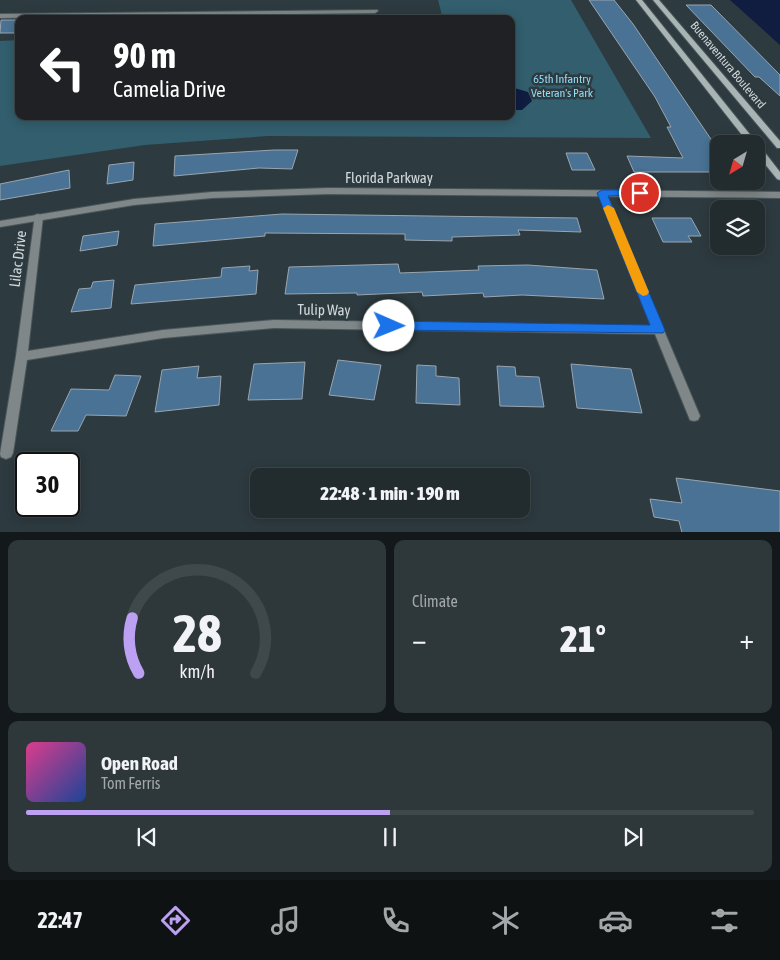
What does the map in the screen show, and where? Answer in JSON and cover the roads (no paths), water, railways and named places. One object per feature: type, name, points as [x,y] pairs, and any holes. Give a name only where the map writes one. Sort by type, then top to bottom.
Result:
[{"type":"main road","name":"Buenaventura Boulevard","points":[[639,0],[746,135]]},
{"type":"main road","name":"Buenaventura Boulevard","points":[[656,0],[780,146]]},
{"type":"main road","points":[[765,159],[780,178]]},
{"type":"street","points":[[75,15],[375,11]]},
{"type":"street","points":[[0,16],[15,16]]},
{"type":"street","name":"Florida Parkway","points":[[0,224],[38,216],[134,202],[212,195],[328,192],[780,195]]},
{"type":"street","points":[[602,193],[694,416]]},
{"type":"street","name":"Lilac Drive","points":[[6,453],[22,356],[38,216]]},
{"type":"street","name":"Tulip Way","points":[[22,356],[163,334],[274,324],[658,330]]},
{"type":"park label","name":"65th Infantry Veteran's Park","points":[[562,86]]}]
